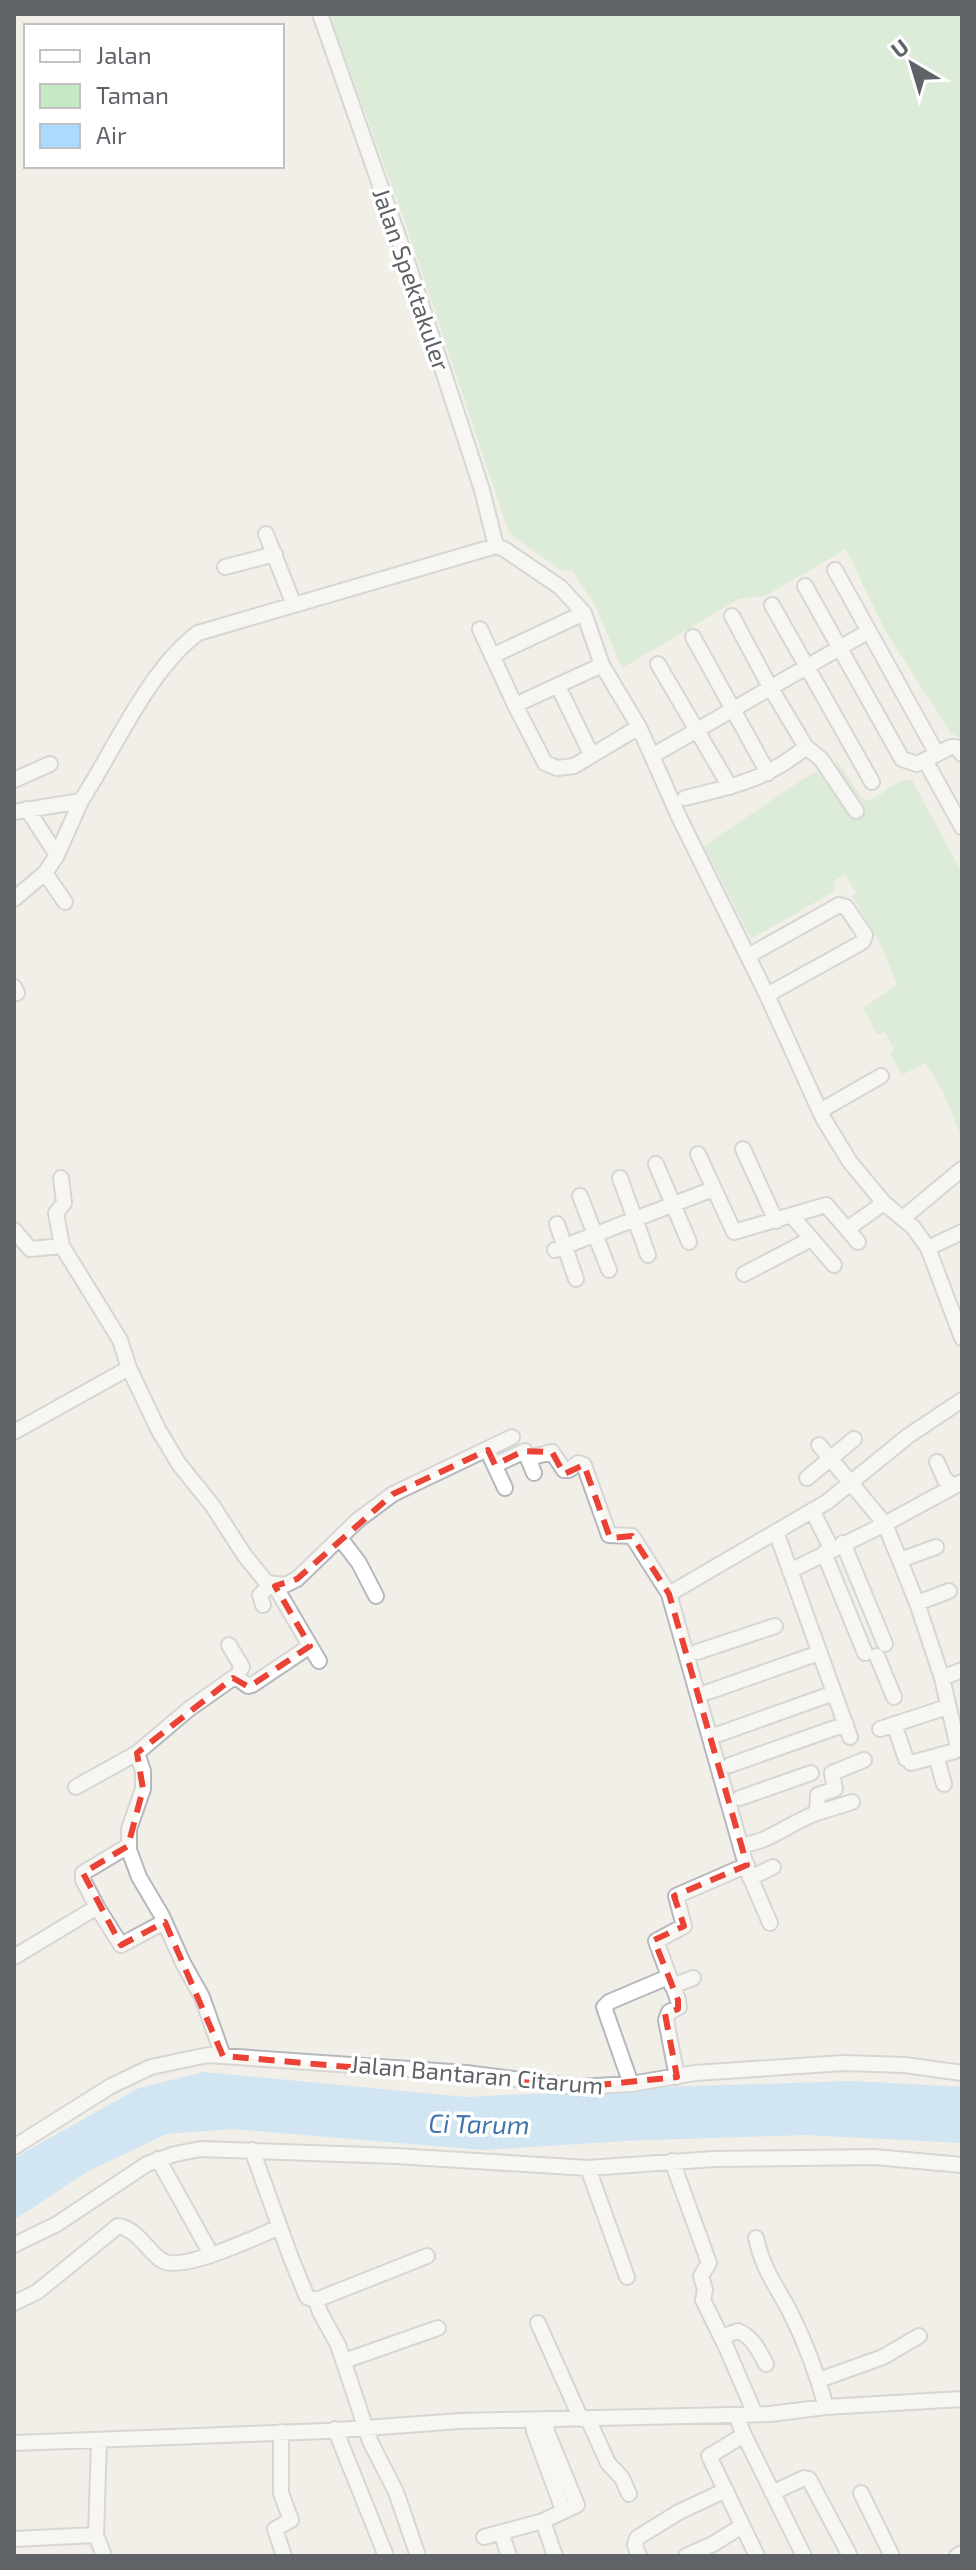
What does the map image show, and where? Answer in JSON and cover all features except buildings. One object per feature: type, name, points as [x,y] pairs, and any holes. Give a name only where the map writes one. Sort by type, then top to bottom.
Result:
[{"type":"street","name":"Jalan Spektakuler","points":[[320,14],[411,273],[482,490],[496,546]]},
{"type":"street","points":[[266,534],[294,605]]},
{"type":"street","points":[[14,899],[45,873],[57,855],[81,801],[125,726],[185,642],[198,633],[496,546],[560,587],[584,613],[599,666],[652,756],[820,1111],[841,1149],[884,1203],[903,1218],[928,1248],[962,1338]]},
{"type":"street","points":[[225,567],[275,554]]},
{"type":"street","points":[[835,570],[869,631],[962,827]]},
{"type":"street","points":[[805,586],[902,759],[912,764],[955,747],[962,754]]},
{"type":"street","points":[[772,605],[872,782]]},
{"type":"street","points":[[492,656],[584,613]]},
{"type":"street","points":[[732,616],[806,747],[821,759],[856,811]]},
{"type":"street","points":[[480,629],[547,765],[570,768],[635,729]]},
{"type":"street","points":[[652,756],[869,631]]},
{"type":"street","points":[[693,637],[768,773]]},
{"type":"street","points":[[658,664],[730,787]]},
{"type":"street","points":[[515,705],[599,666]]},
{"type":"street","points":[[558,686],[591,754]]},
{"type":"street","points":[[685,798],[730,787],[768,773],[806,747]]},
{"type":"street","points":[[14,780],[50,764]]},
{"type":"street","points":[[18,809],[81,801]]},
{"type":"street","points":[[18,809],[57,855]]},
{"type":"street","points":[[45,873],[65,902]]},
{"type":"street","points":[[748,956],[839,905],[846,907],[865,935],[859,944],[767,995]]},
{"type":"street","points":[[820,1111],[881,1076]]},
{"type":"street","points":[[743,1149],[776,1221]]},
{"type":"street","points":[[698,1154],[734,1232],[827,1205],[858,1242]]},
{"type":"street","points":[[656,1164],[689,1242]]},
{"type":"street","points":[[903,1218],[962,1169]]},
{"type":"street","points":[[61,1178],[65,1201],[56,1213],[62,1246],[120,1340],[129,1368],[158,1429],[179,1464],[212,1505],[245,1556],[273,1585],[319,1661]]},
{"type":"street","points":[[620,1178],[648,1255]]},
{"type":"street","points":[[559,1248],[713,1189]]},
{"type":"street","points":[[580,1196],[609,1270]]},
{"type":"street","points":[[847,1229],[884,1203]]},
{"type":"street","points":[[791,1215],[834,1265]]},
{"type":"street","points":[[557,1224],[559,1248],[576,1279]]},
{"type":"street","points":[[14,1230],[30,1249],[62,1246]]},
{"type":"street","points":[[928,1248],[962,1232]]},
{"type":"street","points":[[744,1274],[811,1239]]},
{"type":"street","points":[[14,1432],[129,1368]]},
{"type":"street","points":[[669,1594],[816,1509],[908,1436],[962,1400]]},
{"type":"street","points":[[263,1605],[260,1595],[273,1585],[285,1585],[297,1579],[393,1494],[512,1437]]},
{"type":"street","points":[[807,1478],[854,1439]]},
{"type":"street","points":[[819,1445],[885,1524],[917,1603],[942,1678],[947,1707],[957,1723],[958,1747],[955,1751],[909,1761],[887,1726],[947,1707]]},
{"type":"street","points":[[488,1450],[505,1488]]},
{"type":"street","points":[[495,1465],[523,1451],[534,1473]]},
{"type":"street","points":[[529,1458],[549,1452],[564,1470],[578,1463],[584,1465],[609,1535],[629,1535],[635,1540],[669,1594],[749,1872],[770,1923]]},
{"type":"street","points":[[937,1462],[945,1480],[957,1484]]},
{"type":"street","points":[[790,1571],[957,1484]]},
{"type":"street","points":[[816,1518],[833,1549],[894,1697]]},
{"type":"street","points":[[730,1765],[848,1730],[778,1537]]},
{"type":"street","points":[[340,1538],[359,1563],[376,1596]]},
{"type":"street","points":[[900,1560],[936,1547]]},
{"type":"street","points":[[833,1549],[876,1651]]},
{"type":"street","points":[[917,1603],[949,1591]]},
{"type":"street","points":[[697,1652],[775,1626]]},
{"type":"street","points":[[76,1787],[137,1753],[189,1709],[236,1677],[242,1667],[229,1645]]},
{"type":"street","points":[[236,1677],[248,1686],[252,1685],[310,1646]]},
{"type":"street","points":[[708,1692],[819,1653]]},
{"type":"street","points":[[942,1678],[962,1670]]},
{"type":"street","points":[[719,1734],[834,1693]]},
{"type":"street","points":[[137,1753],[143,1771],[143,1789],[129,1829],[128,1846],[139,1877],[202,1997],[223,2056]]},
{"type":"street","points":[[936,1756],[944,1784]]},
{"type":"street","points":[[742,1845],[762,1842],[793,1823],[846,1804],[835,1789],[834,1771],[864,1760]]},
{"type":"street","points":[[740,1798],[811,1773]]},
{"type":"street","points":[[817,1813],[818,1795],[835,1789]]},
{"type":"street","points":[[128,1846],[83,1873],[83,1880],[121,1945],[164,1922]]},
{"type":"street","points":[[677,2077],[666,2020],[669,2012],[679,2007],[655,1945],[659,1938],[684,1926],[675,1897],[712,1878],[773,1867]]},
{"type":"street","points":[[14,1957],[97,1907]]},
{"type":"street","points":[[631,2084],[604,2007],[609,2002],[670,1982],[693,1978]]},
{"type":"street","name":"Jalan Bantaran Citarum","points":[[14,2147],[111,2086],[151,2067],[179,2060],[223,2056],[466,2073],[579,2087],[631,2084],[748,2069],[844,2063],[905,2065],[962,2073]]},
{"type":"street","points":[[14,2245],[57,2224],[158,2159],[201,2149],[411,2156],[588,2168],[672,2161],[874,2157],[962,2165]]},
{"type":"street","points":[[252,2150],[307,2297],[316,2300],[427,2256]]},
{"type":"street","points":[[158,2159],[211,2254]]},
{"type":"street","points":[[672,2161],[709,2263],[701,2276],[705,2290],[702,2298],[755,2414]]},
{"type":"street","points":[[588,2168],[627,2277]]},
{"type":"street","points":[[14,2303],[37,2292],[118,2226],[132,2231],[161,2260],[171,2265],[211,2254],[280,2227]]},
{"type":"street","points":[[756,2238],[764,2268],[802,2335],[826,2407]]},
{"type":"street","points":[[316,2300],[344,2361],[365,2428],[392,2483],[418,2556]]},
{"type":"street","points":[[538,2323],[608,2463],[622,2478],[629,2494]]},
{"type":"street","points":[[344,2361],[438,2328]]},
{"type":"street","points":[[721,2337],[738,2331],[744,2334],[753,2342],[766,2364]]},
{"type":"street","points":[[819,2380],[883,2357],[919,2336]]},
{"type":"street","points":[[14,2443],[460,2421],[736,2415],[962,2399]]},
{"type":"street","points":[[736,2415],[804,2556]]},
{"type":"street","points":[[484,2537],[543,2521],[563,2510],[534,2431],[539,2420]]},
{"type":"street","points":[[335,2429],[386,2556]]},
{"type":"street","points":[[281,2432],[281,2493],[291,2520],[275,2529],[284,2556]]},
{"type":"street","points":[[744,2435],[710,2454],[757,2556]]},
{"type":"street","points":[[99,2441],[96,2535],[104,2556]]},
{"type":"street","points":[[772,2493],[804,2478],[811,2480],[850,2556]]},
{"type":"street","points":[[639,2556],[635,2545],[637,2538],[679,2512],[726,2490]]},
{"type":"street","points":[[861,2493],[892,2556]]},
{"type":"street","points":[[543,2521],[555,2556]]},
{"type":"street","points":[[686,2556],[716,2550],[742,2526]]},
{"type":"street","points":[[501,2532],[509,2556]]},
{"type":"street","points":[[14,2539],[96,2535]]},
{"type":"street","points":[[957,2556],[962,2553]]},
{"type":"highlighted area","points":[[488,1450],[495,1465],[523,1451],[552,1452],[564,1474],[584,1465],[610,1538],[632,1536],[669,1594],[747,1865],[674,1896],[684,1926],[654,1940],[678,2000],[678,2009],[665,2014],[677,2077],[579,2087],[223,2056],[165,1922],[121,1945],[83,1873],[128,1846],[143,1789],[137,1753],[233,1678],[249,1687],[310,1646],[275,1586],[297,1579],[393,1494]]},
{"type":"green space","points":[[329,14],[962,14],[962,740],[950,732],[886,632],[846,549],[765,596],[739,599],[622,668],[595,605],[572,570],[562,571],[509,533],[404,219]]},
{"type":"green space","points":[[838,762],[862,798],[868,801],[895,784],[912,780],[962,873],[962,1137],[940,1086],[925,1063],[902,1075],[890,1054],[894,1050],[885,1032],[877,1035],[863,1008],[897,985],[880,943],[852,896],[856,892],[845,875],[833,881],[835,891],[751,939],[704,846],[800,781]]},
{"type":"water","name":"Ci Tarum","points":[[204,2072],[466,2097],[853,2081],[962,2087],[962,2143],[805,2135],[624,2141],[483,2150],[232,2129],[166,2134],[87,2172],[14,2220],[14,2158],[139,2088]]}]
